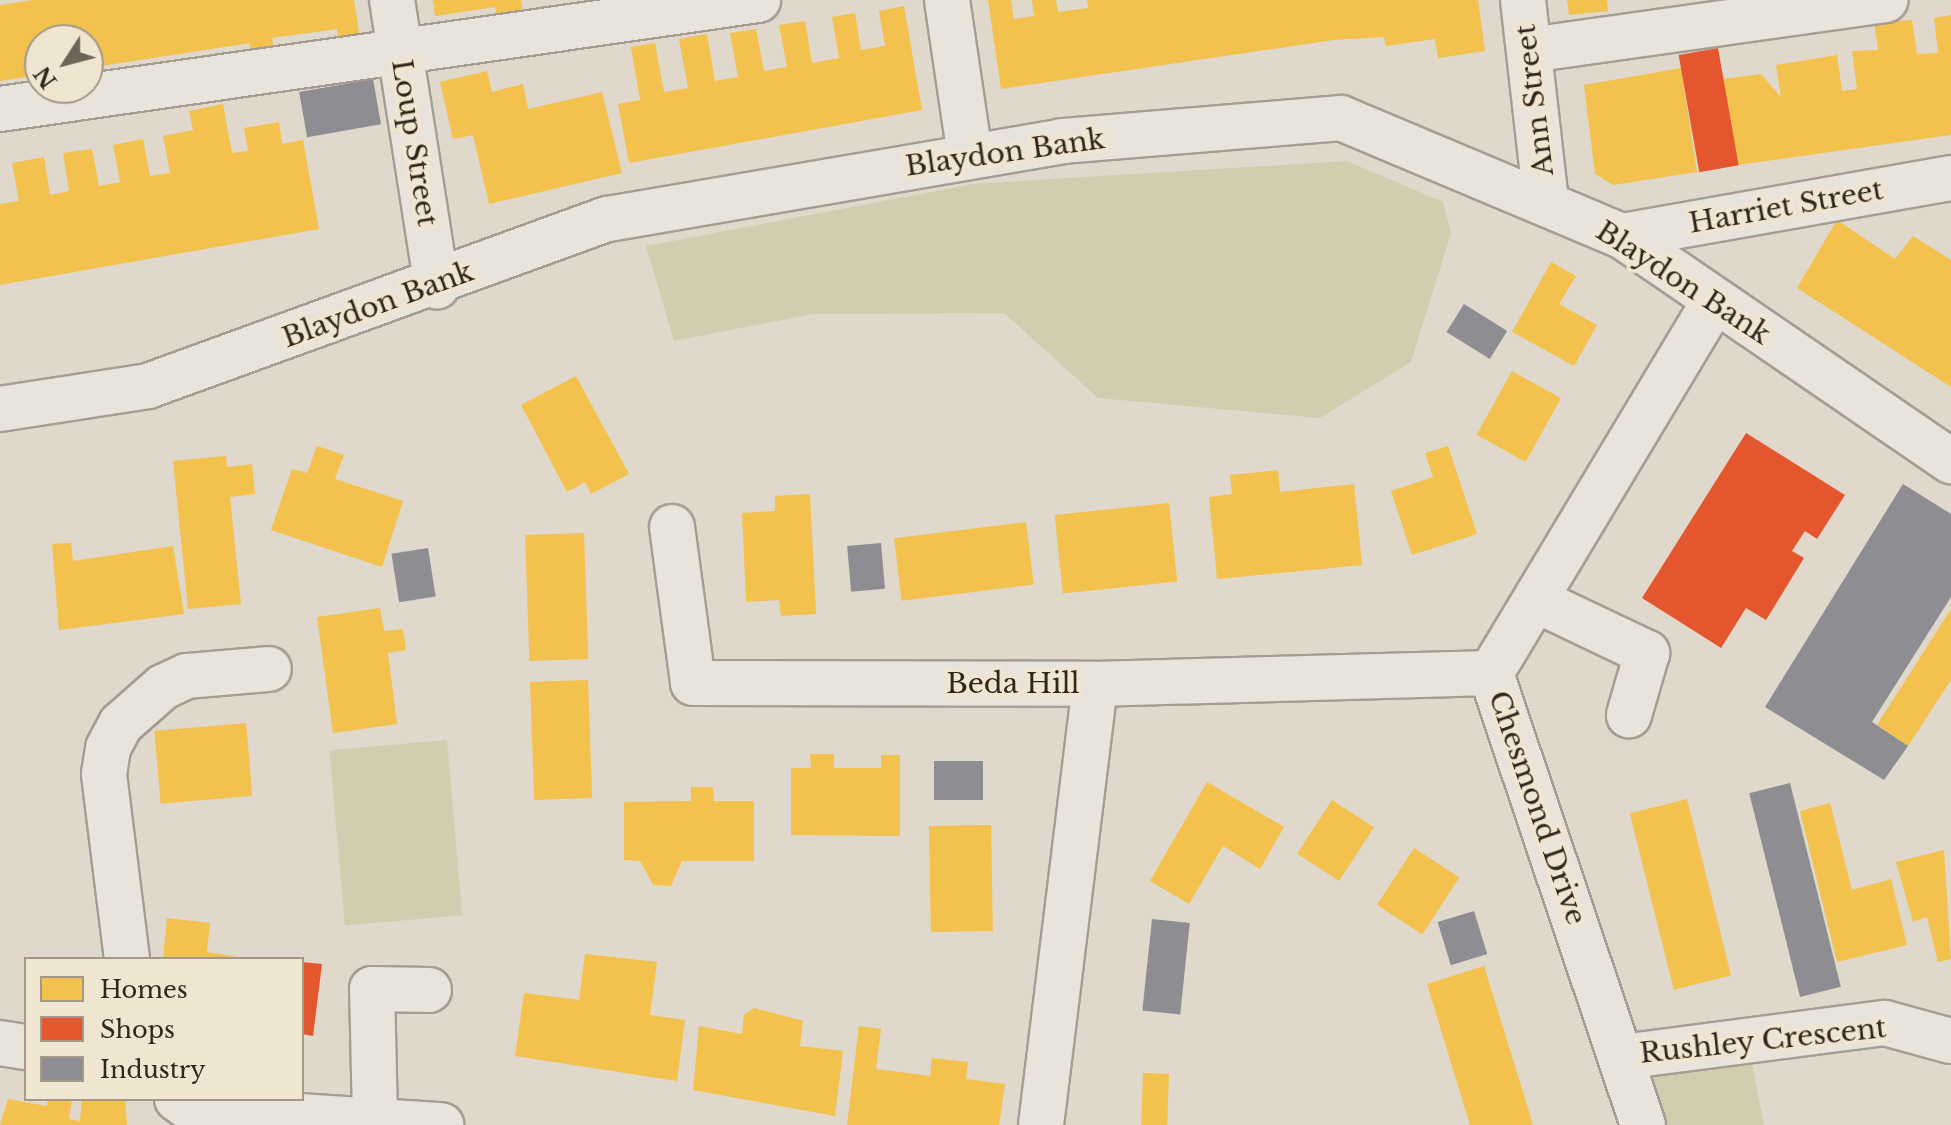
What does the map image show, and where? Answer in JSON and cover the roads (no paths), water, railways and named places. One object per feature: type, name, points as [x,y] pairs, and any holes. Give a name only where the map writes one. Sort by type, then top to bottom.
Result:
[{"type":"street","name":"Loup Street","points":[[392,0],[437,286]]},
{"type":"street","points":[[0,109],[758,0]]},
{"type":"street","points":[[947,0],[970,155]]},
{"type":"street","name":"Ann Street","points":[[1523,0],[1546,201]]},
{"type":"street","points":[[1530,50],[1886,0]]},
{"type":"street","name":"Blaydon Bank","points":[[0,409],[148,386],[437,286],[608,219],[970,155],[1341,118],[1546,201],[1622,236],[1713,303],[1951,461]]},
{"type":"street","name":"Harriet Street","points":[[1622,236],[1951,178]]},
{"type":"street","name":"Chesmond Drive","points":[[1643,1125],[1491,673],[1540,602],[1713,303]]},
{"type":"street","name":"Beda Hill","points":[[672,527],[693,683],[1095,684],[1491,673]]},
{"type":"street","points":[[1540,602],[1647,653],[1629,715]]},
{"type":"street","points":[[127,957],[104,774],[108,748],[121,724],[163,687],[187,676],[269,669]]},
{"type":"street","points":[[1041,1125],[1095,684]]},
{"type":"street","points":[[375,1118],[372,989],[429,990]]},
{"type":"street","name":"Rushley Crescent","points":[[1622,1057],[1885,1023],[1951,1041]]},
{"type":"street","points":[[0,1043],[24,1047]]},
{"type":"street","points":[[181,1111],[375,1118],[441,1125]]}]
